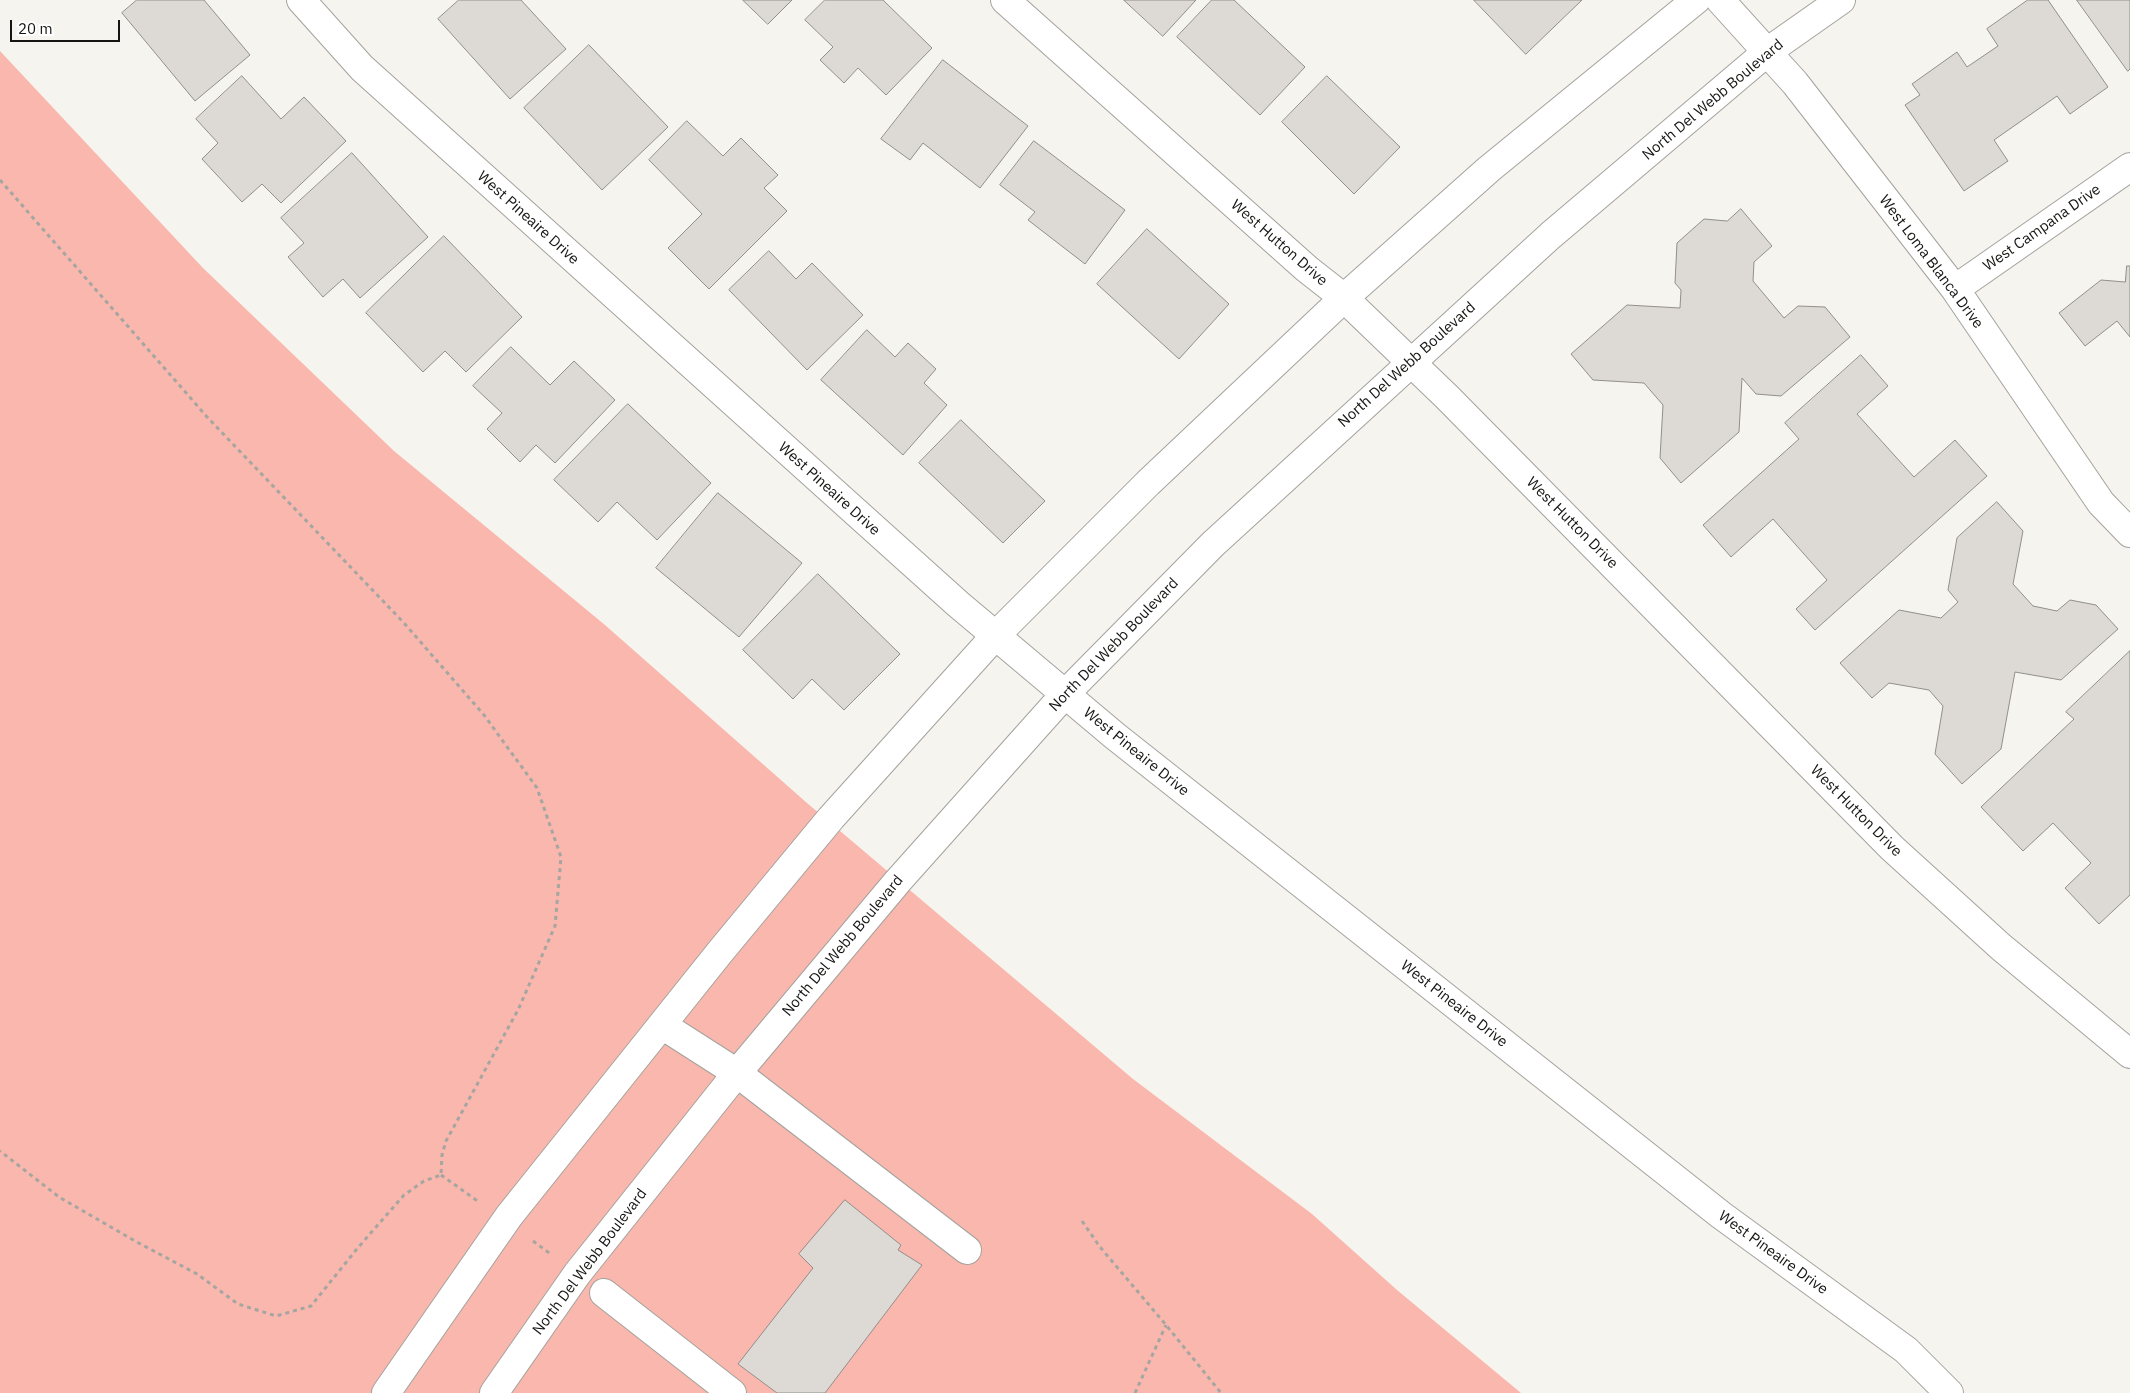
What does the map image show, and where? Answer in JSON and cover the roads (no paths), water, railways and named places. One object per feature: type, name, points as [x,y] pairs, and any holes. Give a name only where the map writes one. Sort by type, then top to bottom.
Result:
[{"type":"street","name":"West Pineaire Drive","points":[[301,0],[362,68],[995,636],[1114,736],[1721,1215],[1906,1350],[1949,1393]]},
{"type":"street","name":"West Hutton Drive","points":[[1005,0],[1200,174],[1344,298],[1410,362],[1892,848],[2001,947],[2130,1054]]},
{"type":"street","points":[[386,1393],[509,1216],[662,1025],[832,818],[995,636],[1148,483],[1344,298],[1489,169],[1696,0]]},
{"type":"street","name":"West Loma Blanca Drive","points":[[1720,0],[1795,83],[1955,289],[2101,503],[2130,533]]},
{"type":"street","name":"North Del Webb Boulevard","points":[[494,1393],[577,1274],[737,1073],[898,881],[1065,694],[1213,544],[1551,235],[1767,52],[1841,0]]},
{"type":"street","name":"West Campana Drive","points":[[1955,289],[2130,167]]},
{"type":"street","points":[[662,1025],[737,1073],[967,1250]]},
{"type":"street","points":[[604,1293],[732,1393]]}]
